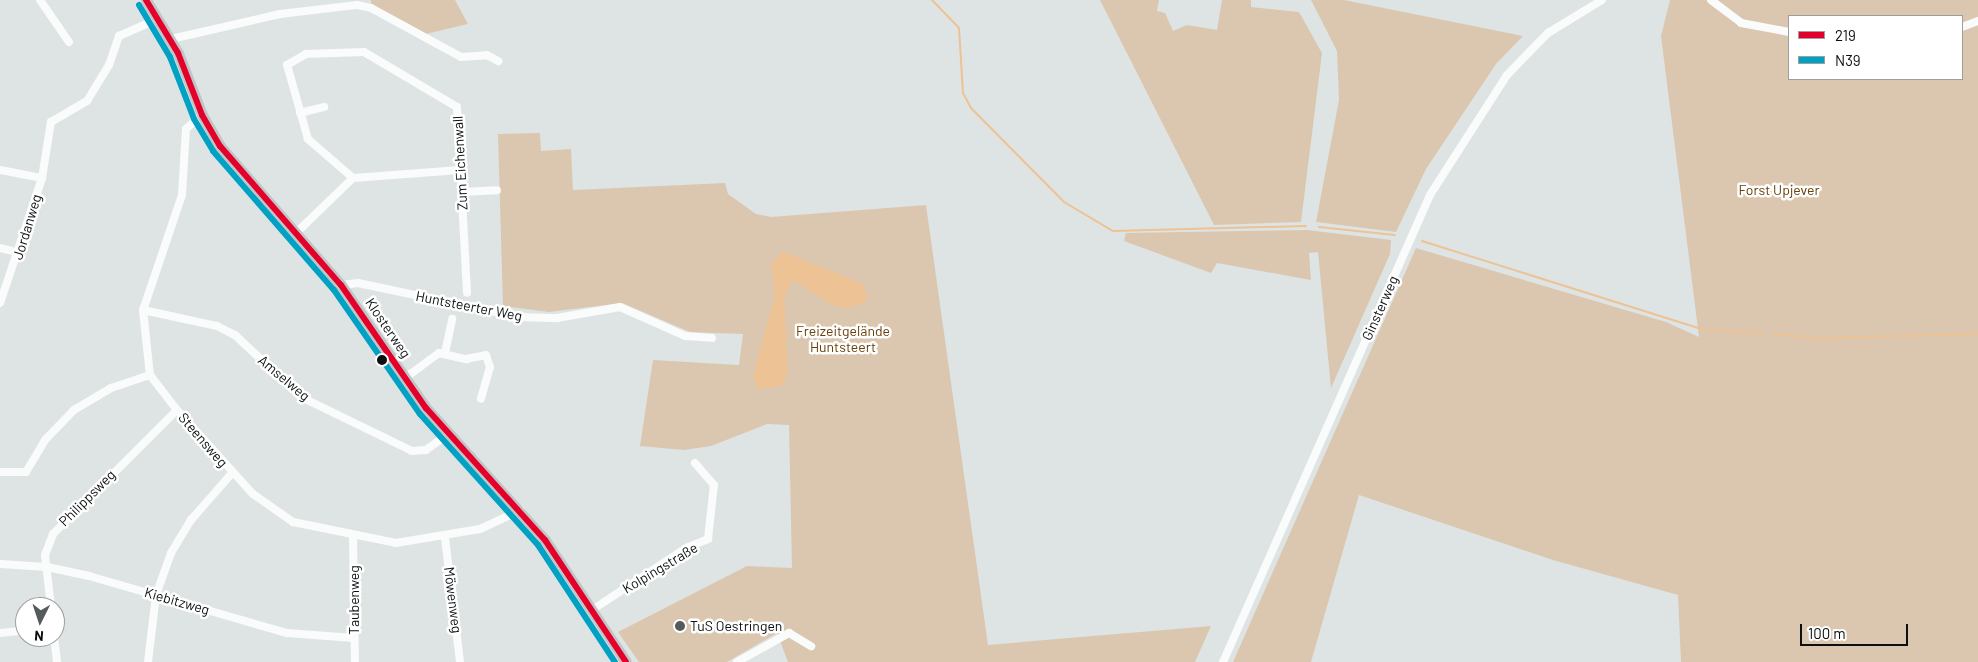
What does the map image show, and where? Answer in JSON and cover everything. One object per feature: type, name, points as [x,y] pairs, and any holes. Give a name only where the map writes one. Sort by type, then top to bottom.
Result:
[{"type":"street","points":[[40,0],[69,42]]},
{"type":"street","name":"Klosterweg","points":[[146,0],[171,39],[202,115],[231,160],[341,285],[405,378],[449,432],[521,510],[592,610],[626,662]]},
{"type":"street","name":"Ginsterweg","points":[[1223,662],[1430,195],[1507,75],[1548,32],[1602,0]]},
{"type":"street","points":[[1711,0],[1741,23],[1788,32]]},
{"type":"street","points":[[171,39],[280,14],[357,5],[371,8],[461,57],[487,55],[498,61]]},
{"type":"street","name":"Jordanweg","points":[[0,304],[20,253],[42,178],[51,122],[88,101],[109,65],[119,36],[158,19]]},
{"type":"street","points":[[1963,26],[1978,21]]},
{"type":"street","name":"Zum Eichenwall","points":[[353,178],[308,139],[288,74],[292,59],[306,54],[364,52],[457,107],[467,293]]},
{"type":"street","points":[[300,113],[324,107]]},
{"type":"street","points":[[0,472],[26,472],[45,440],[74,410],[111,388],[150,375],[143,310],[182,195],[186,129],[202,115]]},
{"type":"street","name":"Jordanweg","points":[[0,170],[42,178]]},
{"type":"street","points":[[296,233],[353,178],[460,170]]},
{"type":"street","points":[[462,192],[497,190]]},
{"type":"street","points":[[0,248],[20,253]]},
{"type":"street","name":"Huntsteerter Weg","points":[[341,285],[358,283],[519,317],[557,318],[620,308],[685,336],[712,338]]},
{"type":"street","name":"Amselweg","points":[[143,310],[217,326],[235,335],[301,397],[412,450],[426,450],[449,432]]},
{"type":"street","points":[[405,378],[445,353],[452,319]]},
{"type":"street","points":[[445,353],[466,359],[486,356],[490,367],[481,399]]},
{"type":"street","name":"Steensweg","points":[[150,375],[177,410],[232,473],[293,522],[353,537],[396,543],[445,538],[503,522],[521,510]]},
{"type":"street","name":"Philippsweg","points":[[50,597],[46,545],[53,534],[177,410]]},
{"type":"street","name":"Kolpingstraße","points":[[592,610],[686,548],[708,539],[714,484],[695,464]]},
{"type":"street","points":[[148,662],[156,595],[181,535],[232,473]]},
{"type":"street","name":"Taubenweg","points":[[353,537],[355,662]]},
{"type":"street","name":"Möwenweg","points":[[445,538],[460,662]]},
{"type":"street","name":"Kiebitzweg","points":[[0,564],[47,567],[156,595],[287,633],[354,638]]},
{"type":"street","points":[[0,633],[15,631]]},
{"type":"street","points":[[737,662],[789,633],[811,646]]},
{"type":"street","points":[[55,647],[57,662]]},
{"type":"green space","points":[[371,0],[455,0],[468,24],[421,35],[371,8]]},
{"type":"green space","points":[[1100,0],[1159,0],[1157,11],[1165,13],[1173,31],[1187,25],[1217,30],[1222,0],[1251,0],[1251,7],[1299,12],[1322,53],[1301,222],[1214,225]]},
{"type":"green space","points":[[1311,0],[1344,0],[1523,36],[1496,64],[1426,169],[1396,232],[1316,222],[1339,100],[1337,51]]},
{"type":"green space","name":"Forst Upjever","points":[[1670,0],[1978,0],[1978,662],[1681,662],[1678,595],[1553,560],[1359,495],[1311,662],[1233,662],[1416,248],[1666,322],[1699,337],[1661,36]]},
{"type":"green space","name":"Freizeitgelände Huntsteert","points":[[540,133],[541,151],[571,149],[573,190],[725,183],[728,194],[756,214],[771,217],[926,205],[988,645],[1211,626],[1195,662],[788,662],[777,633],[727,662],[639,662],[618,632],[747,566],[792,568],[789,425],[767,424],[711,446],[684,450],[640,446],[653,360],[739,365],[743,334],[690,332],[622,303],[549,312],[503,306],[498,134]]},
{"type":"green space","points":[[1307,230],[1391,240],[1390,254],[1331,388],[1318,252],[1309,253],[1311,280],[1217,263],[1211,273],[1124,241],[1126,233]]},
{"type":"shaded area","points":[[782,251],[863,284],[868,300],[850,308],[834,306],[793,280],[784,298],[788,374],[781,386],[758,389],[753,376],[775,295],[771,264]]},
{"type":"waterway","points":[[932,0],[959,28],[963,93],[971,108],[1064,202],[1113,231],[1306,226]]},
{"type":"waterway","points":[[1319,227],[1395,235]]},
{"type":"waterway","points":[[1422,241],[1705,330],[1762,333]]},
{"type":"waterway","points":[[1772,334],[1819,338],[1978,334]]},
{"type":"transit line","name":"219","points":[[146,0],[178,53],[202,115],[220,146],[341,285],[426,408],[545,540],[626,662]]},
{"type":"transit line","name":"N39","points":[[139,5],[170,57],[194,119],[213,151],[334,290],[420,414],[538,545],[615,662]]},
{"type":"place","name":"TuS Oestringen","points":[[680,626]]}]
